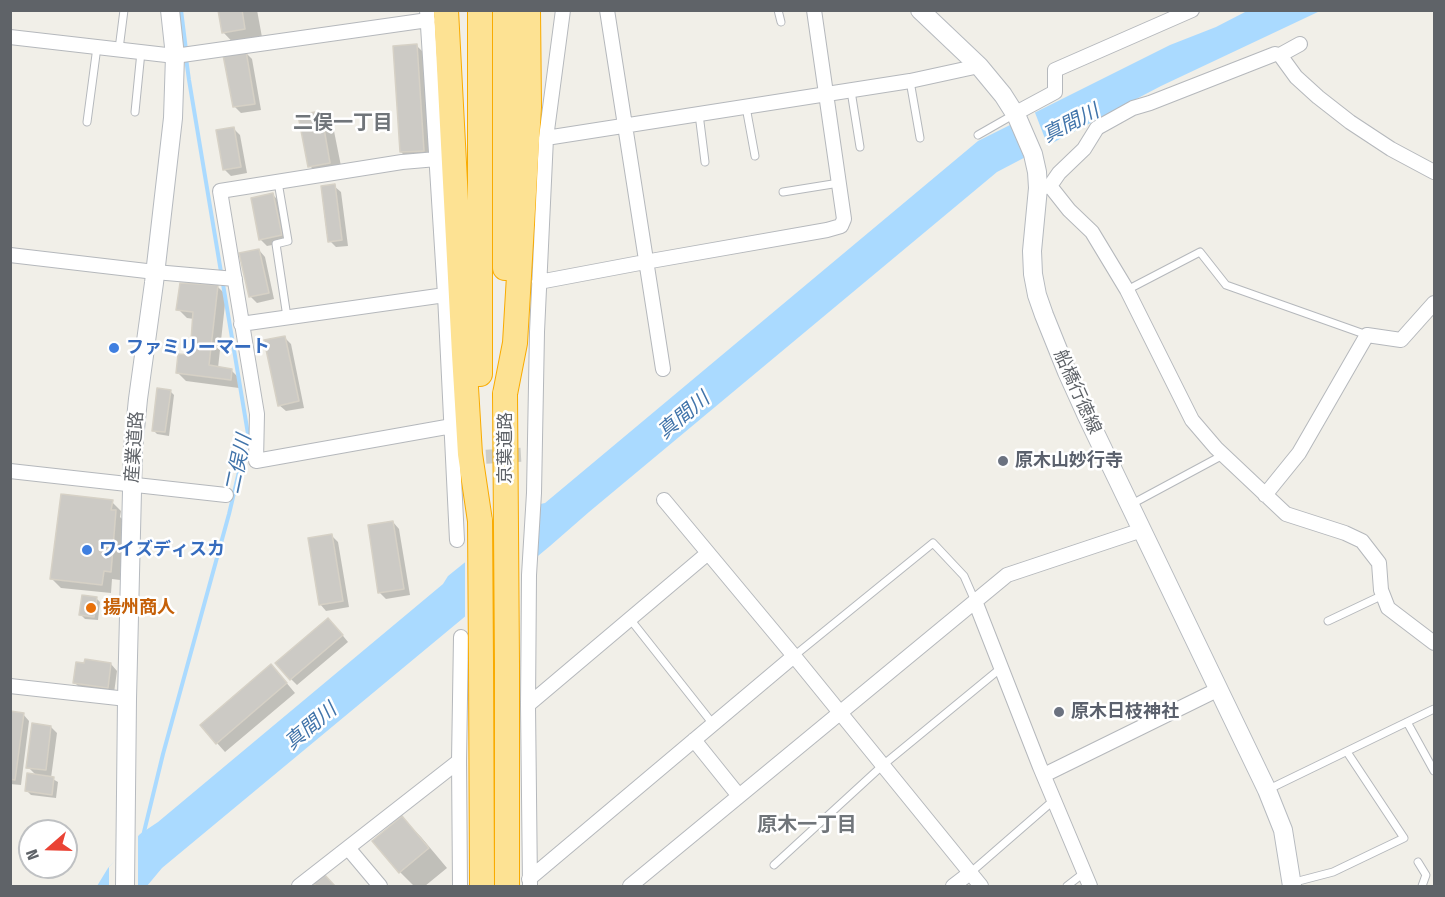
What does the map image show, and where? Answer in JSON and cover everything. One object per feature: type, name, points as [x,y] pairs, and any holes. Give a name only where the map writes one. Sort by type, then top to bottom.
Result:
[{"type":"highway","points":[[457,227],[458,10]]},
{"type":"highway","name":"京葉道路","points":[[480,10],[482,886]]},
{"type":"highway","name":"京葉道路","points":[[505,10],[507,664],[522,884]]},
{"type":"highway","points":[[506,394],[515,343],[529,107],[528,10]]},
{"type":"highway","points":[[529,107],[544,10]]},
{"type":"highway","points":[[434,14],[457,227],[470,454],[480,521]]},
{"type":"main road","name":"産業道路","points":[[125,886],[132,485],[138,399],[173,118],[175,56],[170,10]]},
{"type":"main road","name":"船橋行徳線","points":[[920,10],[993,81],[1016,115],[1033,154],[1037,172],[1044,187],[1032,251],[1037,295],[1067,372],[1267,790],[1283,830],[1292,885]]},
{"type":"street","points":[[522,884],[539,282],[546,138],[563,10]]},
{"type":"street","points":[[607,10],[663,369]]},
{"type":"street","points":[[539,282],[842,226],[844,219],[814,10]]},
{"type":"street","points":[[1016,115],[1055,92],[1055,70],[1192,10]]},
{"type":"street","points":[[10,37],[175,56],[434,14],[436,159],[457,540]]},
{"type":"street","points":[[1300,44],[1280,55],[1275,54],[1150,104],[1133,108],[1097,128],[1084,149],[1044,187],[1092,232],[1127,290],[1192,420],[1223,455],[1286,514],[1345,533],[1362,541],[1379,563],[1381,590],[1388,608],[1434,644]]},
{"type":"street","points":[[1280,55],[1296,77],[1350,122],[1391,149],[1434,172]]},
{"type":"street","points":[[546,138],[851,91],[980,66]]},
{"type":"street","points":[[436,159],[402,162],[220,191],[257,414],[256,461],[452,426]]},
{"type":"street","points":[[10,255],[235,279]]},
{"type":"street","points":[[241,324],[445,295]]},
{"type":"street","points":[[1265,495],[1299,453],[1367,335],[1401,340],[1434,303]]},
{"type":"street","points":[[10,471],[226,495]]},
{"type":"street","points":[[664,500],[981,886]]},
{"type":"street","points":[[630,886],[1007,575],[1142,530]]},
{"type":"street","points":[[528,705],[708,552]]},
{"type":"street","points":[[975,601],[1090,886]]},
{"type":"street","points":[[460,886],[461,637]]},
{"type":"street","points":[[522,884],[794,656]]},
{"type":"street","points":[[10,686],[128,699]]},
{"type":"street","points":[[1044,775],[1219,689]]},
{"type":"street","points":[[694,740],[739,796]]},
{"type":"street","points":[[299,886],[459,761]]},
{"type":"street","points":[[348,848],[380,886]]},
{"type":"street","points":[[953,886],[970,873]]},
{"type":"lane","points":[[119,50],[124,10]]},
{"type":"lane","points":[[778,10],[780,22]]},
{"type":"lane","points":[[87,122],[97,47]]},
{"type":"lane","points":[[135,112],[141,52]]},
{"type":"lane","points":[[910,81],[920,138]]},
{"type":"lane","points":[[851,91],[860,147]]},
{"type":"lane","points":[[746,107],[755,156]]},
{"type":"lane","points":[[699,114],[705,162]]},
{"type":"lane","points":[[978,135],[1016,115]]},
{"type":"lane","points":[[278,182],[288,242],[276,244],[287,317]]},
{"type":"lane","points":[[783,192],[839,183]]},
{"type":"lane","points":[[1127,290],[1200,252],[1226,285],[1367,335]]},
{"type":"lane","points":[[1130,506],[1223,455]]},
{"type":"lane","points":[[794,656],[933,543],[964,576],[975,601]]},
{"type":"lane","points":[[1328,621],[1383,595]]},
{"type":"lane","points":[[630,619],[713,724]]},
{"type":"lane","points":[[774,865],[883,765],[1001,668]]},
{"type":"lane","points":[[1267,790],[1434,709]]},
{"type":"lane","points":[[1407,722],[1434,771]]},
{"type":"lane","points":[[1292,885],[1334,872],[1404,838],[1347,752]]},
{"type":"lane","points":[[970,873],[1054,800]]},
{"type":"lane","points":[[1418,862],[1426,875],[1422,886]]},
{"type":"lane","points":[[1067,886],[1085,872]]},
{"type":"water","name":"真間川","points":[[1247,11],[1320,11],[1161,86],[997,172],[162,868],[147,886],[97,886],[108,868],[140,834],[158,822],[443,584],[448,576],[536,505],[545,503],[978,141],[1170,45],[1216,27]]},
{"type":"pier","points":[[1034,110],[1049,149],[1025,160],[1010,122]]},
{"type":"pier","points":[[525,510],[525,571],[465,621],[465,559]]},
{"type":"pier","points":[[138,834],[138,886],[109,886],[109,867]]},
{"type":"building","points":[[218,10],[242,10],[245,29],[222,33]]},
{"type":"building","points":[[417,44],[424,151],[400,152],[393,46]]},
{"type":"building","points":[[246,51],[255,104],[233,107],[223,55]]},
{"type":"building","points":[[321,111],[330,163],[308,167],[298,115]]},
{"type":"building","points":[[234,127],[241,167],[223,170],[216,130]]},
{"type":"building","points":[[335,184],[342,240],[328,242],[321,186]]},
{"type":"building","points":[[273,193],[282,235],[259,240],[251,198]]},
{"type":"building","points":[[259,249],[269,293],[249,297],[239,253]]},
{"type":"building","points":[[180,283],[218,285],[209,365],[232,369],[231,380],[176,373],[178,354],[190,355],[193,312],[176,310]]},
{"type":"building","points":[[285,336],[299,401],[278,406],[264,340]]},
{"type":"building","points":[[157,388],[171,390],[165,432],[152,431]]},
{"type":"building","points":[[61,494],[113,500],[111,510],[116,510],[111,572],[104,571],[102,585],[50,579]]},
{"type":"building","points":[[393,521],[404,589],[378,593],[368,525]]},
{"type":"building","points":[[332,534],[343,601],[319,605],[308,538]]},
{"type":"building","points":[[82,595],[97,597],[94,617],[79,615]]},
{"type":"building","points":[[328,618],[343,635],[290,680],[275,663]]},
{"type":"building","points":[[85,659],[111,663],[108,688],[73,683],[76,662],[84,663]]},
{"type":"building","points":[[271,664],[287,683],[216,744],[200,725]]},
{"type":"building","points":[[10,711],[24,713],[15,780],[10,779]]},
{"type":"building","points":[[32,723],[51,726],[46,770],[26,768]]},
{"type":"building","points":[[27,773],[54,777],[52,795],[25,791]]},
{"type":"building","points":[[402,816],[429,848],[399,873],[372,841]]},
{"type":"building","points":[[323,873],[335,886],[316,886],[313,882]]},
{"type":"waterway","name":"二俣川","points":[[181,10],[186,50]]},
{"type":"waterway","name":"二俣川","points":[[143,836],[163,754],[229,514],[248,434],[186,58]]},
{"type":"tunnel","points":[[465,458],[535,454]]},
{"type":"place","name":"ファミリーマート","points":[[114,348]]},
{"type":"place","name":"原木山妙行寺","points":[[1003,461]]},
{"type":"place","name":"ワイズディスカ","points":[[87,550]]},
{"type":"place","name":"揚州商人","points":[[91,608]]},
{"type":"place","name":"原木日枝神社","points":[[1059,712]]},
{"type":"district","name":"二俣一丁目","points":[[343,123]]},
{"type":"district","name":"原木一丁目","points":[[807,825]]}]
